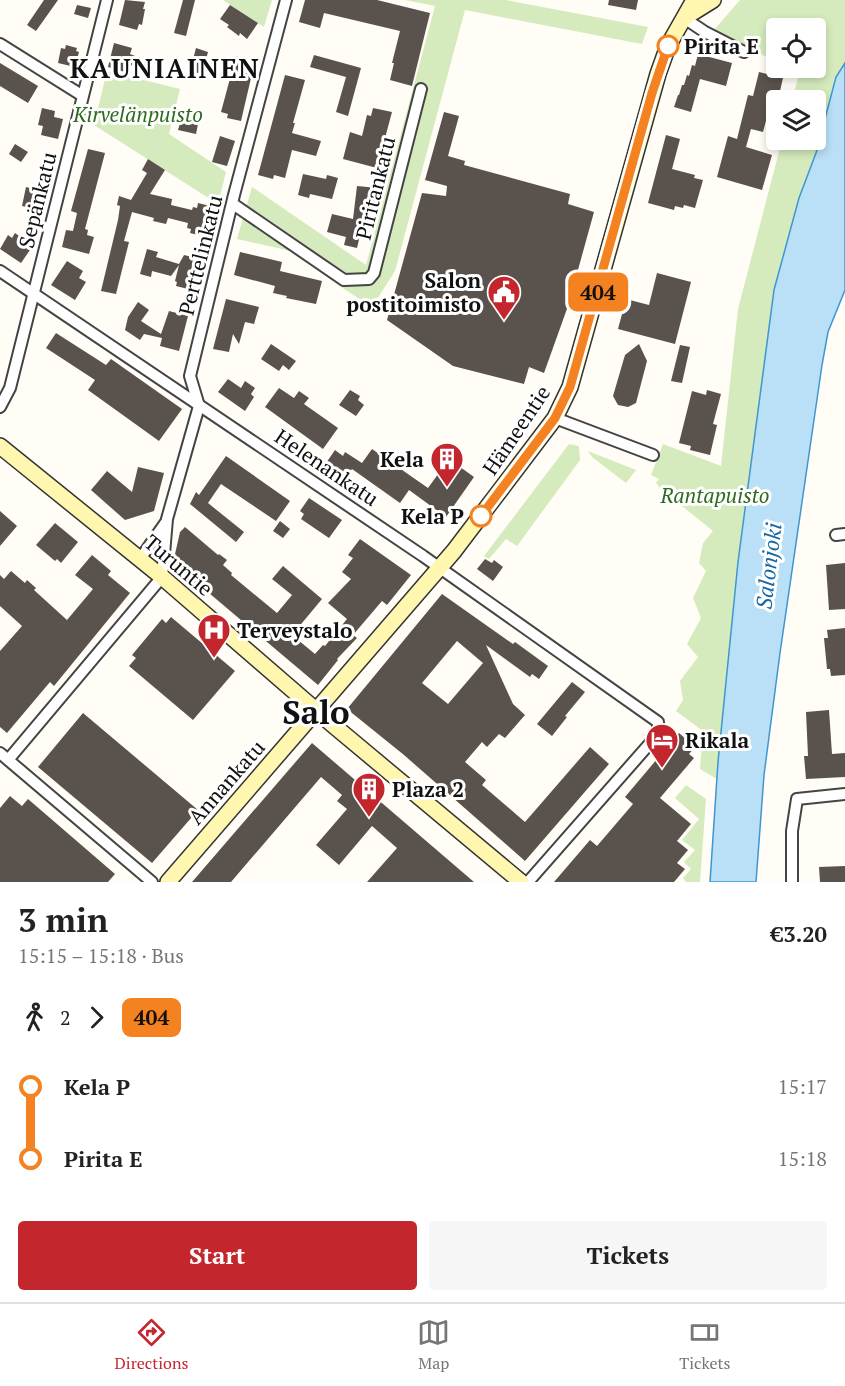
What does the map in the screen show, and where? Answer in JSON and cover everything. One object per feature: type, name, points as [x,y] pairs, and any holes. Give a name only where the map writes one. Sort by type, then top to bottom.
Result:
[{"type":"main road","name":"Hämeentie","points":[[316,710],[440,568],[555,418],[570,387],[658,74],[668,46],[694,0]]},
{"type":"main road","name":"Hämeentie","points":[[684,18],[713,0]]},
{"type":"main road","name":"Turuntie","points":[[0,446],[162,577],[521,882]]},
{"type":"main road","name":"Annankatu","points":[[168,882],[316,710]]},
{"type":"street","name":"Sepänkatu","points":[[0,407],[10,388],[35,295],[107,0]]},
{"type":"street","name":"Perttelinkatu","points":[[199,406],[190,376],[286,0]]},
{"type":"street","points":[[684,18],[705,32],[744,52]]},
{"type":"street","points":[[0,44],[82,96]]},
{"type":"street","name":"Piritankatu","points":[[233,204],[344,280],[369,279],[374,273],[421,89]]},
{"type":"street","name":"Helenankatu","points":[[0,271],[440,568],[658,722],[658,732],[652,741],[528,882]]},
{"type":"street","points":[[152,882],[4,757],[162,577],[168,519],[199,406]]},
{"type":"street","points":[[555,418],[653,454]]},
{"type":"street","points":[[140,559],[168,519]]},
{"type":"street","points":[[792,882],[792,831],[797,799],[845,794]]},
{"type":"green space","points":[[223,0],[272,0],[264,27]]},
{"type":"green space","points":[[405,0],[506,0],[648,27],[642,44],[465,10],[395,271],[372,307],[291,251],[237,239],[252,187],[366,265],[435,6]]},
{"type":"green space","name":"Rantapuisto","points":[[740,0],[845,0],[845,63],[836,77],[826,115],[826,90],[795,90],[798,78],[826,78],[826,18],[766,18],[766,56],[714,30]]},
{"type":"green space","name":"Kirvelänpuisto","points":[[107,71],[180,89],[169,134],[226,172],[218,204],[94,125]]},
{"type":"green space","name":"Rantapuisto","points":[[779,150],[817,150],[799,198],[774,290],[738,562],[717,779],[700,769],[703,731],[676,711],[683,700],[680,681],[698,657],[687,644],[701,618],[693,598],[706,571],[699,563],[703,543],[713,531],[661,489],[656,483],[659,479],[651,475],[663,444],[721,466],[738,309]]},
{"type":"green space","points":[[569,444],[579,446],[580,460],[517,546],[506,539],[489,559],[484,556]]},
{"type":"green space","points":[[588,451],[636,470],[626,483],[592,457]]},
{"type":"green space","points":[[686,785],[706,799],[700,882],[686,882],[683,878],[691,869],[684,862],[695,850],[682,840],[699,819],[675,798]]},
{"type":"water","name":"Salonjoki","points":[[845,63],[845,290],[828,332],[822,365],[764,775],[756,882],[710,882],[718,762],[738,562],[774,290],[799,198],[817,150],[826,150],[826,115],[836,77]]},
{"type":"building","points":[[44,0],[58,0],[36,31],[27,25]]},
{"type":"building","points":[[125,0],[145,2],[142,25],[139,24],[137,30],[119,25]]},
{"type":"building","points":[[183,0],[195,0],[186,36],[174,33]]},
{"type":"building","points":[[305,0],[377,0],[430,13],[412,86],[390,80],[400,31],[324,13],[320,28],[299,22]]},
{"type":"building","points":[[609,0],[638,0],[636,10],[608,5]]},
{"type":"building","points":[[77,5],[91,8],[88,18],[74,14]]},
{"type":"building","points":[[230,5],[258,23],[247,39],[240,33],[239,36],[220,19]]},
{"type":"building","points":[[114,43],[132,48],[130,54],[135,56],[133,66],[128,64],[125,72],[108,67]]},
{"type":"building","points":[[66,45],[77,48],[76,51],[79,52],[75,67],[58,63],[61,48],[65,49]]},
{"type":"building","points":[[196,48],[208,52],[202,74],[190,71]]},
{"type":"building","points":[[698,54],[732,63],[726,86],[700,79],[691,112],[674,107],[692,65],[695,66]]},
{"type":"building","points":[[314,55],[361,68],[348,116],[336,112],[346,77],[310,67]]},
{"type":"building","points":[[236,56],[255,61],[241,121],[227,118],[228,114],[221,112]]},
{"type":"building","points":[[0,63],[38,86],[28,103],[0,86]]},
{"type":"building","points":[[759,72],[766,74],[766,78],[783,78],[780,90],[766,90],[766,121],[763,132],[751,129],[746,147],[772,155],[762,190],[717,177],[728,136],[737,139],[748,95],[753,96]]},
{"type":"building","points":[[285,75],[305,80],[292,133],[321,141],[316,156],[292,150],[285,178],[274,175],[273,179],[258,175]]},
{"type":"building","points":[[42,108],[55,111],[54,117],[63,119],[58,139],[41,135],[43,126],[38,125]]},
{"type":"building","points":[[373,108],[392,112],[377,168],[343,159],[350,132],[362,136],[367,115],[371,116]]},
{"type":"building","points":[[444,112],[459,116],[448,156],[465,161],[464,165],[570,194],[568,204],[594,212],[568,306],[544,373],[529,367],[524,384],[453,366],[387,320],[422,193],[446,196],[447,186],[425,180]]},
{"type":"building","points":[[181,120],[198,124],[196,134],[178,130]]},
{"type":"building","points":[[666,135],[680,139],[672,169],[695,175],[694,178],[703,180],[695,208],[684,205],[683,208],[675,206],[674,210],[648,203]]},
{"type":"building","points":[[220,136],[235,141],[227,166],[212,162]]},
{"type":"building","points":[[15,144],[28,152],[21,162],[9,154]]},
{"type":"building","points":[[88,149],[105,153],[85,229],[88,230],[87,235],[94,237],[89,254],[62,247],[66,230],[73,231],[77,213],[71,211]]},
{"type":"building","points":[[148,159],[165,170],[150,194],[172,199],[171,205],[192,210],[193,207],[197,208],[198,203],[218,208],[210,238],[190,233],[191,229],[187,228],[188,223],[168,218],[166,224],[132,212],[124,241],[129,242],[116,294],[101,291],[118,220],[119,196],[131,200],[147,173],[142,170]]},
{"type":"building","points":[[303,174],[326,179],[327,175],[338,178],[332,199],[310,194],[309,198],[298,195]]},
{"type":"building","points":[[357,186],[378,188],[376,207],[367,206],[357,248],[344,245],[346,237],[327,232],[332,214],[353,219]]},
{"type":"building","points":[[26,187],[44,192],[40,210],[22,206]]},
{"type":"building","points":[[15,233],[26,241],[23,245],[30,250],[21,263],[0,249],[8,235],[12,238]]},
{"type":"building","points":[[147,249],[158,252],[156,257],[179,264],[184,255],[204,260],[196,291],[176,286],[179,265],[171,276],[152,271],[151,277],[140,274]]},
{"type":"building","points":[[240,252],[282,262],[280,271],[322,281],[316,304],[286,298],[287,296],[273,293],[275,286],[234,275]]},
{"type":"building","points":[[67,261],[83,271],[79,278],[86,282],[75,300],[51,285]]},
{"type":"building","points":[[657,273],[691,282],[675,344],[618,329],[626,299],[649,305]]},
{"type":"building","points":[[226,299],[259,307],[254,324],[245,322],[239,344],[233,334],[229,352],[213,349]]},
{"type":"building","points":[[138,302],[149,310],[141,321],[161,334],[169,311],[188,316],[179,351],[160,346],[162,338],[144,334],[140,340],[125,330],[128,317]]},
{"type":"building","points":[[56,333],[106,365],[111,359],[182,409],[159,441],[88,390],[95,380],[46,348]]},
{"type":"building","points":[[271,344],[296,361],[289,370],[283,365],[279,371],[261,359]]},
{"type":"building","points":[[639,344],[647,361],[636,403],[628,407],[618,405],[613,396],[625,355]]},
{"type":"building","points":[[680,345],[690,347],[682,383],[671,381]]},
{"type":"building","points":[[228,379],[241,388],[245,381],[255,388],[251,394],[254,397],[245,411],[218,392]]},
{"type":"building","points":[[279,388],[294,398],[299,391],[309,398],[304,404],[338,428],[323,449],[265,407]]},
{"type":"building","points":[[350,390],[360,396],[358,400],[364,405],[356,416],[339,405]]},
{"type":"building","points":[[707,390],[721,394],[713,424],[717,425],[710,455],[690,450],[691,446],[679,443],[692,391],[706,395]]},
{"type":"building","points":[[372,449],[428,488],[449,459],[474,477],[446,517],[409,490],[400,503],[352,469],[344,480],[324,466],[335,450],[343,456],[345,452],[362,463]]},
{"type":"building","points":[[226,456],[290,501],[276,521],[221,484],[208,503],[244,532],[236,542],[190,504],[196,492],[199,495]]},
{"type":"building","points":[[138,467],[164,473],[154,511],[125,520],[91,490],[107,471],[132,492]]},
{"type":"building","points":[[309,498],[342,520],[329,538],[301,519],[304,514],[300,511]]},
{"type":"building","points":[[0,511],[17,526],[0,546]]},
{"type":"building","points":[[280,521],[290,529],[283,538],[273,531]]},
{"type":"building","points":[[55,523],[78,542],[61,563],[57,559],[55,561],[36,545]]},
{"type":"building","points":[[185,527],[227,560],[223,565],[232,573],[231,575],[277,613],[292,595],[272,579],[283,566],[322,599],[292,635],[315,654],[323,645],[325,646],[347,619],[328,603],[351,579],[342,572],[353,558],[348,555],[360,539],[411,575],[387,605],[382,601],[353,635],[357,638],[337,659],[318,685],[209,593],[207,595],[175,568],[177,566],[173,563],[180,532]]},
{"type":"building","points":[[92,555],[111,571],[108,575],[130,593],[54,686],[50,682],[7,733],[0,727],[0,651],[22,626],[0,606],[0,575],[4,579],[11,571],[25,583],[27,580],[36,588],[34,590],[67,620],[93,589],[75,575]]},
{"type":"building","points":[[485,559],[492,563],[494,560],[503,567],[493,581],[477,569]]},
{"type":"building","points":[[845,563],[845,609],[829,610],[826,565]]},
{"type":"building","points":[[442,594],[548,666],[539,679],[532,674],[530,677],[486,645],[513,704],[525,715],[505,738],[499,734],[487,747],[482,742],[465,762],[486,780],[482,785],[525,822],[590,747],[609,764],[525,861],[404,755],[347,709]],"holes":[[[457,641],[483,663],[448,704],[422,683]]]},
{"type":"building","points":[[171,617],[235,671],[193,720],[129,666],[136,658],[132,655],[162,619],[166,623]]},
{"type":"building","points":[[845,628],[845,675],[831,676],[830,669],[827,669],[824,638],[828,638],[827,630]]},
{"type":"building","points":[[572,682],[585,692],[552,736],[537,724]]},
{"type":"building","points":[[829,710],[832,754],[845,753],[845,777],[806,779],[804,756],[808,756],[806,712]]},
{"type":"building","points":[[83,713],[198,810],[152,863],[38,767]]},
{"type":"building","points":[[679,733],[695,747],[689,754],[694,758],[660,798],[691,824],[677,841],[688,850],[677,863],[685,869],[674,882],[554,882],[590,840],[597,846],[633,804],[625,797]]},
{"type":"building","name":"Plaza 2","points":[[312,743],[474,882],[367,882],[397,848],[372,826],[339,865],[316,845],[347,809],[337,801],[342,795],[321,777],[231,882],[192,882]]},
{"type":"building","points":[[10,796],[22,806],[28,799],[115,874],[108,882],[0,882],[0,808]]},
{"type":"building","points":[[845,866],[845,882],[820,882],[819,867]]},
{"type":"bus line","name":"404","points":[[481,516],[555,418],[570,387],[652,93],[668,46]]},
{"type":"place","name":"Pirita E","points":[[668,46]]},
{"type":"place","name":"Salon postitoimisto","points":[[504,321]]},
{"type":"place","name":"Kela","points":[[447,488]]},
{"type":"place","name":"Kela P","points":[[481,516]]},
{"type":"place","name":"Terveystalo","points":[[214,659]]},
{"type":"place","name":"Rikala","points":[[662,769]]},
{"type":"place","name":"Plaza 2","points":[[369,818]]},
{"type":"district","name":"KAUNIAINEN","points":[[165,68]]},
{"type":"district","name":"Salo","points":[[316,711]]}]
